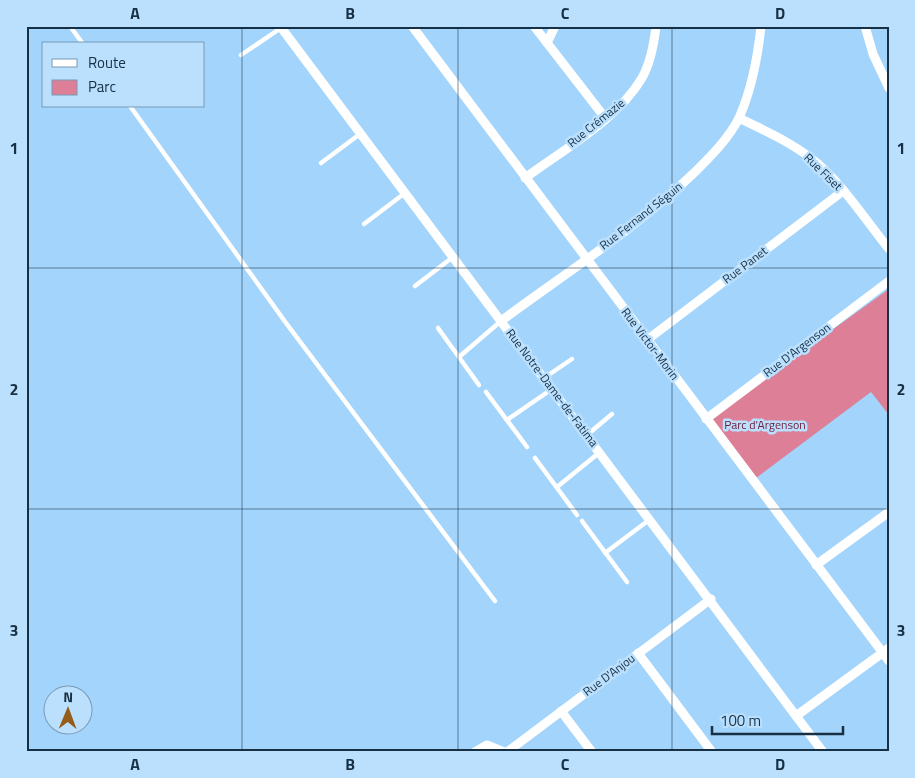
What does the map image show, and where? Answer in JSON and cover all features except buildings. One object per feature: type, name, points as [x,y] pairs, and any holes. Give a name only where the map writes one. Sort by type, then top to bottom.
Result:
[{"type":"street","name":"Rue Victor-Morin","points":[[412,26],[816,565],[886,650],[889,661]]},
{"type":"street","points":[[534,26],[606,118]]},
{"type":"street","points":[[547,43],[555,26]]},
{"type":"street","name":"Rue Crémazie","points":[[525,178],[606,118],[629,97],[642,78],[652,56],[656,26]]},
{"type":"street","name":"Rue Fernand Séguin","points":[[501,321],[669,197],[706,161],[728,136],[739,118],[758,54],[761,26]]},
{"type":"street","points":[[865,26],[872,54],[889,88]]},
{"type":"street","name":"Rue Notre-Dame-de-Fatima","points":[[280,27],[651,519],[823,752]]},
{"type":"street","name":"Rue Fiset","points":[[739,118],[780,138],[814,160],[843,191],[889,249]]},
{"type":"street","name":"Rue Panet","points":[[647,340],[843,191]]},
{"type":"street","name":"Rue D'Argenson","points":[[706,419],[889,280]]},
{"type":"street","points":[[816,565],[889,512]]},
{"type":"street","name":"Rue D'Anjou","points":[[505,752],[710,599]]},
{"type":"street","points":[[796,716],[886,650]]},
{"type":"street","points":[[638,653],[712,752]]},
{"type":"street","points":[[561,711],[592,752]]},
{"type":"street","points":[[475,752],[487,745],[505,752]]},
{"type":"lane","points":[[70,26],[82,42]]},
{"type":"lane","points":[[241,55],[280,27]]},
{"type":"lane","points":[[131,108],[292,331],[495,601]]},
{"type":"lane","points":[[321,164],[360,134]]},
{"type":"lane","points":[[364,224],[405,193]]},
{"type":"lane","points":[[415,286],[453,257]]},
{"type":"lane","points":[[459,357],[501,321]]},
{"type":"lane","points":[[438,328],[480,385]]},
{"type":"lane","points":[[544,378],[572,359]]},
{"type":"lane","points":[[507,420],[552,389]]},
{"type":"lane","points":[[486,392],[527,448]]},
{"type":"lane","points":[[587,435],[612,414]]},
{"type":"lane","points":[[557,487],[600,452]]},
{"type":"lane","points":[[535,458],[576,515]]},
{"type":"lane","points":[[606,553],[651,519]]},
{"type":"lane","points":[[582,521],[627,582]]},
{"type":"green space","name":"Parc d'Argenson","points":[[889,289],[889,415],[871,392],[756,478],[708,419]]}]
